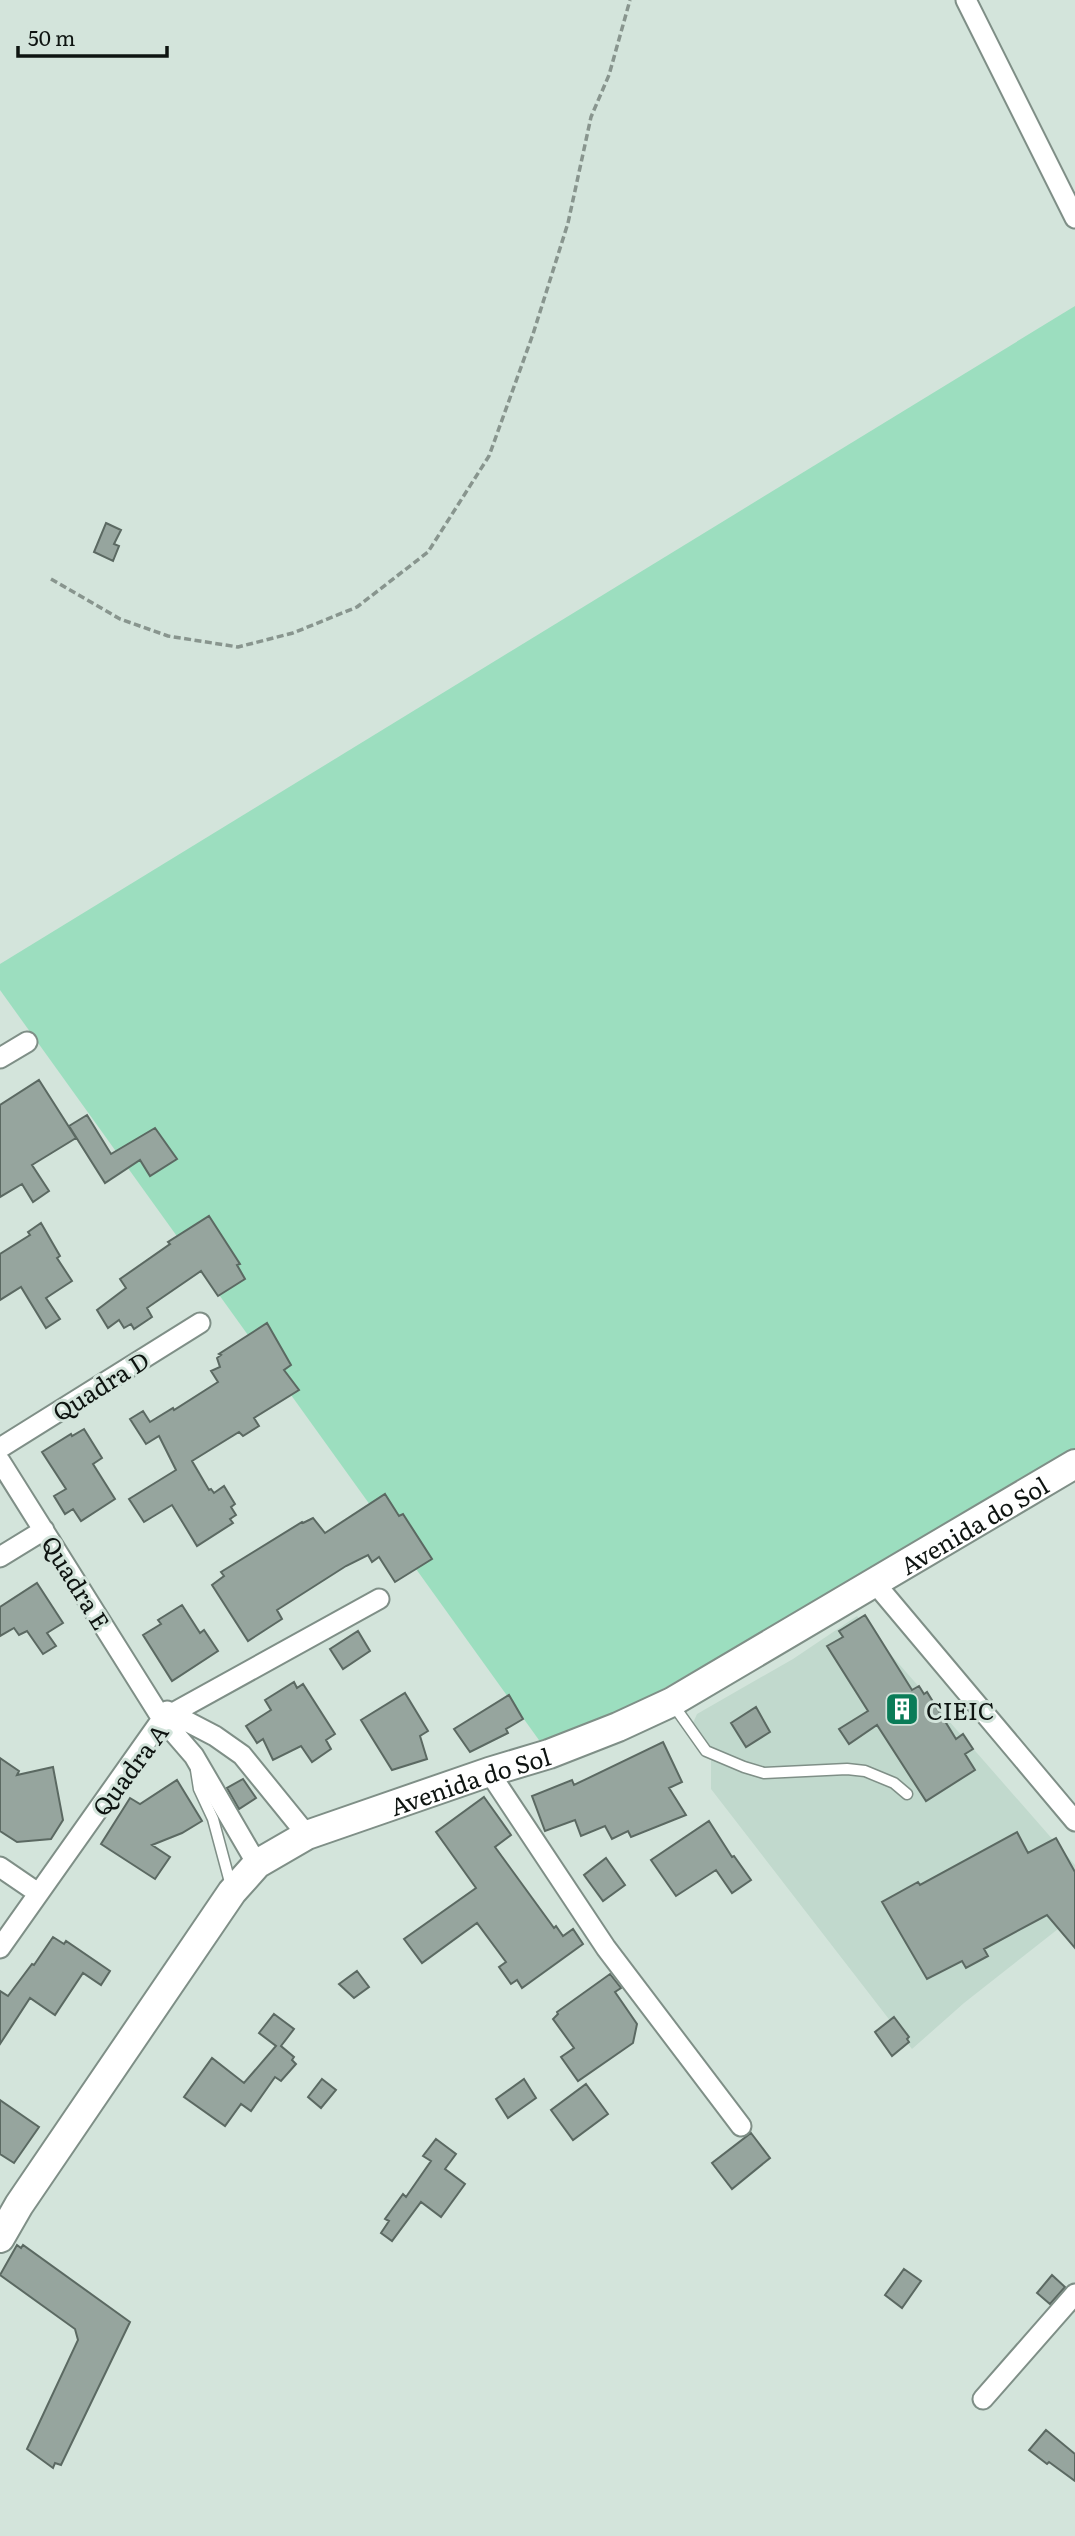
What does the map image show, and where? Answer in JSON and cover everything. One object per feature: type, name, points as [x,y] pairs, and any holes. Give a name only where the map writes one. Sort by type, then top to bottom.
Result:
[{"type":"street","points":[[966,0],[1075,218]]},
{"type":"street","points":[[0,1058],[27,1042]]},
{"type":"street","name":"Quadra D","points":[[0,1448],[200,1323]]},
{"type":"street","name":"Quadra E","points":[[0,1461],[163,1713],[194,1756],[257,1864]]},
{"type":"street","name":"Avenida do Sol","points":[[0,2238],[19,2205],[232,1892],[257,1864],[307,1835],[549,1754],[672,1702],[1075,1464]]},
{"type":"street","points":[[0,1557],[44,1530]]},
{"type":"street","points":[[874,1582],[1075,1821]]},
{"type":"street","name":"Quadra A","points":[[0,1948],[163,1713],[379,1599]]},
{"type":"street","points":[[163,1713],[215,1736],[242,1755],[307,1835]]},
{"type":"street","points":[[489,1772],[606,1948],[741,2126]]},
{"type":"street","points":[[0,1867],[37,1893]]},
{"type":"street","points":[[983,2399],[1075,2294]]},
{"type":"lane","points":[[672,1702],[706,1751],[738,1765],[764,1773],[848,1769],[865,1771],[894,1783],[907,1794]]},
{"type":"lane","points":[[194,1756],[199,1789],[214,1819],[232,1892]]},
{"type":"path","points":[[51,579],[120,619],[167,636],[238,647],[293,633],[357,607],[428,552],[489,456],[534,334],[568,223],[591,117],[609,75],[630,0]]},
{"type":"shaded area","points":[[857,1616],[1075,1865],[1075,1909],[1058,1929],[964,2003],[912,2049],[711,1789],[711,1756],[693,1723],[697,1714],[793,1659]]},
{"type":"green space","points":[[1075,306],[1075,1453],[549,1754],[0,990],[0,964]]},
{"type":"building","points":[[106,523],[121,530],[114,544],[119,546],[113,561],[94,552]]},
{"type":"building","points":[[39,1080],[76,1138],[32,1165],[49,1191],[33,1202],[22,1184],[0,1197],[0,1105]]},
{"type":"building","points":[[87,1115],[111,1154],[155,1128],[177,1159],[150,1176],[140,1160],[105,1183],[69,1126]]},
{"type":"building","points":[[209,1216],[240,1264],[237,1265],[245,1279],[218,1296],[201,1271],[147,1308],[152,1317],[134,1329],[131,1324],[124,1328],[119,1320],[108,1328],[97,1310],[126,1288],[120,1279],[170,1244],[168,1242]]},
{"type":"building","points":[[41,1223],[60,1256],[57,1258],[72,1281],[46,1298],[60,1319],[46,1328],[21,1287],[0,1300],[0,1254],[30,1235],[28,1232]]},
{"type":"building","points":[[267,1323],[291,1365],[284,1370],[299,1390],[254,1418],[259,1426],[243,1436],[239,1432],[192,1461],[209,1490],[214,1493],[224,1486],[235,1504],[231,1507],[236,1515],[230,1519],[233,1523],[197,1546],[172,1505],[144,1522],[129,1499],[176,1470],[159,1436],[146,1444],[130,1419],[143,1411],[150,1422],[218,1382],[211,1371],[220,1367],[217,1358],[221,1355],[219,1354]]},
{"type":"building","points":[[84,1429],[102,1458],[93,1464],[115,1499],[81,1521],[73,1509],[65,1514],[54,1496],[66,1489],[42,1452]]},
{"type":"building","points":[[385,1494],[399,1516],[403,1514],[432,1559],[395,1582],[379,1557],[372,1562],[368,1555],[277,1610],[282,1619],[248,1641],[212,1585],[224,1576],[221,1572],[302,1522],[313,1518],[325,1533]]},
{"type":"building","points":[[37,1583],[63,1623],[47,1633],[56,1646],[43,1654],[27,1631],[19,1635],[14,1628],[0,1636],[0,1607]]},
{"type":"building","points":[[182,1605],[200,1633],[204,1630],[218,1651],[172,1681],[143,1635],[161,1624],[158,1620]]},
{"type":"building","name":"CIEIC","points":[[865,1615],[912,1690],[919,1686],[924,1694],[927,1692],[956,1739],[963,1734],[973,1749],[965,1754],[975,1770],[926,1801],[877,1725],[849,1744],[839,1729],[868,1711],[827,1646],[843,1637],[839,1631]]},
{"type":"building","points":[[358,1631],[370,1651],[343,1669],[330,1649]]},
{"type":"building","points":[[294,1682],[297,1688],[303,1684],[335,1734],[326,1740],[331,1749],[312,1762],[301,1746],[273,1760],[263,1739],[257,1743],[246,1726],[271,1710],[265,1700]]},
{"type":"building","points":[[405,1693],[428,1731],[420,1736],[427,1759],[392,1770],[361,1720]]},
{"type":"building","points":[[509,1695],[523,1719],[506,1729],[508,1733],[470,1752],[454,1729]]},
{"type":"building","points":[[756,1707],[770,1732],[746,1747],[731,1723]]},
{"type":"building","points":[[663,1742],[682,1782],[669,1788],[686,1815],[631,1837],[628,1831],[612,1839],[605,1826],[581,1836],[575,1820],[545,1831],[532,1796],[572,1780],[574,1785]]},
{"type":"building","points":[[0,1758],[19,1771],[17,1775],[53,1767],[63,1820],[51,1839],[17,1842],[0,1831]]},
{"type":"building","points":[[243,1779],[256,1798],[239,1809],[227,1788]]},
{"type":"building","points":[[177,1780],[202,1821],[182,1833],[152,1845],[170,1857],[155,1879],[101,1844],[130,1798],[140,1804]]},
{"type":"building","points":[[484,1797],[511,1835],[495,1847],[554,1928],[556,1926],[563,1936],[573,1929],[583,1944],[522,1988],[517,1980],[511,1984],[499,1967],[506,1962],[477,1923],[422,1963],[404,1939],[476,1888],[436,1832]]},
{"type":"building","points":[[709,1821],[732,1857],[734,1856],[751,1880],[732,1893],[716,1870],[676,1896],[651,1860]]},
{"type":"building","points":[[1017,1832],[1028,1853],[1056,1838],[1075,1872],[1075,1948],[1047,1915],[984,1949],[988,1956],[966,1968],[962,1961],[927,1979],[882,1902],[918,1882],[920,1885]]},
{"type":"building","points":[[606,1858],[625,1885],[603,1901],[584,1875]]},
{"type":"building","points":[[53,1937],[64,1944],[66,1941],[110,1971],[101,1985],[83,1973],[55,2015],[30,1998],[0,2044],[0,1991],[8,1996]]},
{"type":"building","points":[[357,1971],[369,1987],[354,1998],[339,1984]]},
{"type":"building","points":[[610,1974],[621,1988],[615,1992],[637,2024],[633,2043],[578,2081],[561,2057],[574,2048],[553,2019],[557,2012]]},
{"type":"building","points":[[274,2014],[294,2029],[281,2046],[294,2057],[292,2060],[296,2064],[281,2081],[275,2077],[251,2111],[241,2104],[225,2126],[184,2097],[212,2058],[244,2083],[276,2046],[259,2033]]},
{"type":"building","points":[[894,2017],[909,2037],[909,2042],[892,2056],[875,2032]]},
{"type":"building","points":[[322,2079],[336,2090],[321,2108],[308,2097]]},
{"type":"building","points":[[524,2079],[536,2098],[508,2118],[496,2099]]},
{"type":"building","points":[[586,2084],[608,2114],[573,2140],[551,2110]]},
{"type":"building","points":[[0,2100],[39,2127],[14,2163],[0,2154]]},
{"type":"building","points":[[751,2133],[770,2158],[732,2189],[712,2163]]},
{"type":"building","points":[[436,2139],[456,2154],[445,2169],[465,2184],[441,2217],[421,2202],[392,2241],[381,2233],[389,2221],[385,2219],[403,2194],[406,2197],[431,2161],[423,2156]]},
{"type":"building","points":[[17,2245],[21,2248],[23,2245],[130,2322],[61,2465],[55,2463],[53,2468],[27,2449],[78,2340],[75,2329],[0,2275]]},
{"type":"building","points":[[904,2269],[921,2281],[902,2308],[885,2295]]},
{"type":"building","points":[[1052,2275],[1065,2287],[1050,2304],[1037,2293]]},
{"type":"building","points":[[1046,2430],[1075,2454],[1075,2481],[1029,2450]]},
{"type":"place","name":"CIEIC","points":[[902,1709]]}]
